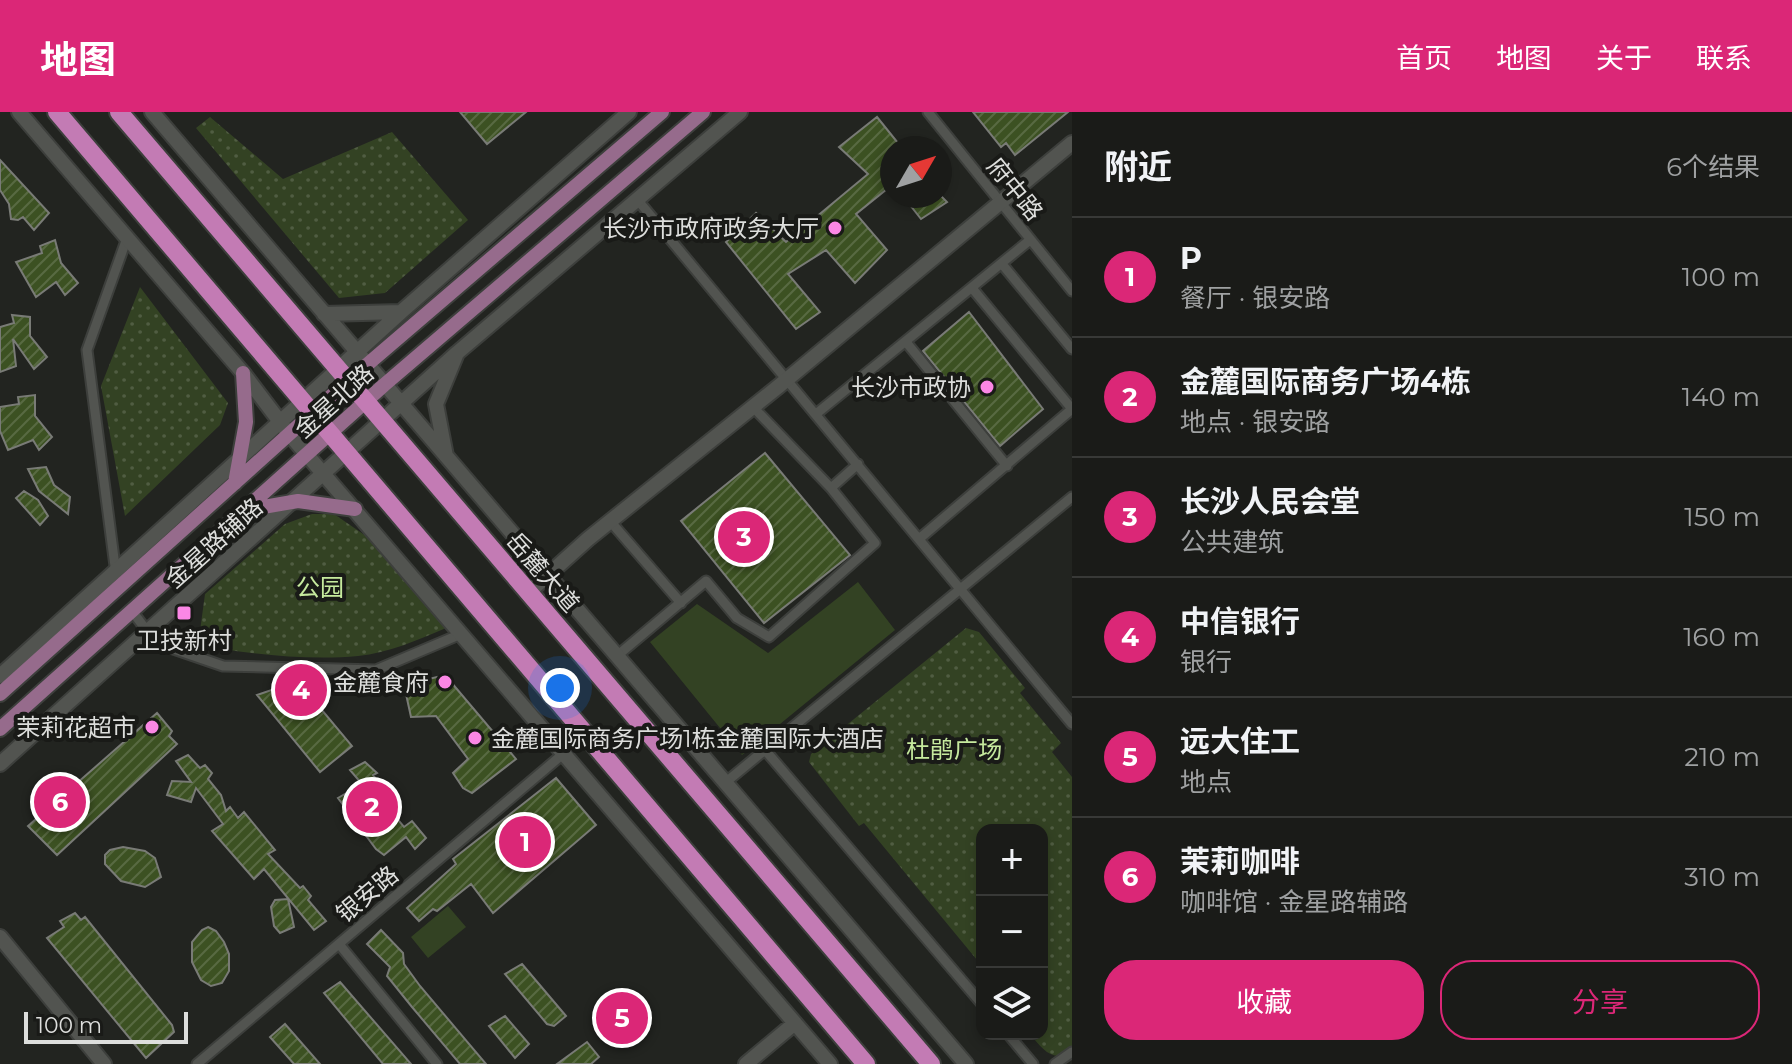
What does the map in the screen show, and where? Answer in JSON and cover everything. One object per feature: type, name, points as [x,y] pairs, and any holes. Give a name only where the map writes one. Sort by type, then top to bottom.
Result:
[{"type":"highway","points":[[57,112],[866,1064]]},
{"type":"highway","name":"岳麓大道","points":[[119,112],[931,1064]]},
{"type":"main road","name":"金星北路","points":[[0,694],[290,435],[309,406],[343,374],[367,365],[662,112]]},
{"type":"main road","name":"金星北路","points":[[0,729],[384,385],[703,112]]},
{"type":"main road","points":[[235,483],[246,422],[243,373]]},
{"type":"main road","points":[[246,510],[292,502],[355,509]]},
{"type":"street","points":[[19,112],[243,373],[290,435],[830,1064]]},
{"type":"street","points":[[152,112],[966,1064]]},
{"type":"street","points":[[343,374],[355,351],[629,112]]},
{"type":"street","name":"金星路辅路","points":[[0,764],[457,353],[740,112]]},
{"type":"street","name":"府中路","points":[[928,112],[1072,291]]},
{"type":"street","points":[[529,592],[610,521],[787,380],[1072,143]]},
{"type":"street","points":[[636,198],[1072,724]]},
{"type":"street","points":[[118,588],[87,350],[127,238]]},
{"type":"street","points":[[816,414],[1030,240]]},
{"type":"street","points":[[1002,264],[1072,349]]},
{"type":"street","points":[[919,539],[1072,409],[972,288]]},
{"type":"street","points":[[324,314],[401,312]]},
{"type":"street","points":[[906,342],[1007,466]]},
{"type":"street","points":[[446,456],[436,404],[457,353]]},
{"type":"street","name":"金星路辅路","points":[[0,676],[280,421],[309,406]]},
{"type":"street","points":[[618,655],[706,581],[737,618],[769,637],[875,543],[831,488],[753,407]]},
{"type":"street","points":[[831,488],[858,464]]},
{"type":"street","points":[[726,782],[1072,497]]},
{"type":"street","points":[[610,521],[681,603]]},
{"type":"street","points":[[132,611],[156,643],[223,666],[376,670],[461,634]]},
{"type":"street","points":[[765,750],[976,997]]},
{"type":"street","name":"银安路","points":[[197,1064],[563,754]]},
{"type":"street","points":[[0,937],[104,1064]]},
{"type":"street","points":[[339,944],[437,1064]]},
{"type":"street","points":[[746,1064],[795,1023]]},
{"type":"street","points":[[1013,1040],[1033,1064]]},
{"type":"street","points":[[1055,1064],[1072,1052]]},
{"type":"green space","points":[[210,117],[283,179],[392,132],[468,220],[385,293],[339,298],[196,128]]},
{"type":"green space","points":[[140,287],[228,403],[220,425],[125,516],[101,386]]},
{"type":"green space","name":"公园","points":[[312,514],[334,514],[366,536],[446,628],[392,649],[358,656],[298,657],[198,646],[205,594],[285,524]]},
{"type":"green space","points":[[858,582],[895,630],[742,755],[650,642],[697,604],[768,653]]},
{"type":"green space","name":"杜鹃广场","points":[[966,628],[979,632],[1025,688],[1020,693],[1061,743],[1052,752],[1072,777],[1072,1051],[1066,1055],[1054,1055],[1035,1040],[1048,1040],[1048,824],[976,824],[976,959],[864,823],[859,826],[809,762],[811,754]]},
{"type":"green space","points":[[448,906],[466,927],[428,958],[411,937]]},
{"type":"building","points":[[460,112],[526,112],[487,144]]},
{"type":"building","points":[[973,112],[1068,112],[1015,155],[1006,143],[1001,147]]},
{"type":"building","name":"长沙市政府政务大厅","points":[[877,117],[892,136],[880,136],[880,195],[856,214],[887,250],[855,283],[826,250],[788,274],[820,312],[796,329],[726,242],[756,213],[786,242],[868,174],[839,147]]},
{"type":"building","points":[[0,160],[49,213],[34,230],[23,217],[11,219],[9,204],[0,190]]},
{"type":"building","points":[[912,208],[938,208],[921,219]]},
{"type":"building","points":[[55,240],[61,263],[78,283],[65,295],[56,282],[36,297],[16,262],[42,253],[40,246]]},
{"type":"building","name":"长沙市政协","points":[[969,312],[1043,409],[1000,446],[923,351]]},
{"type":"building","points":[[12,315],[30,317],[30,336],[47,357],[34,369],[13,339],[16,366],[0,372],[0,327],[14,323]]},
{"type":"building","points":[[35,395],[35,416],[52,437],[39,450],[33,440],[8,450],[0,431],[0,407],[19,404],[18,397]]},
{"type":"building","points":[[765,453],[850,555],[764,623],[681,521]]},
{"type":"building","points":[[46,467],[54,485],[70,497],[68,514],[39,491],[28,469]]},
{"type":"building","points":[[24,491],[38,500],[48,516],[40,525],[16,498]]},
{"type":"building","name":"金麓国际商务广场1栋金麓国际大酒店","points":[[445,675],[516,759],[472,793],[463,788],[453,773],[468,759],[436,716],[411,717],[404,685]]},
{"type":"building","points":[[301,685],[352,746],[320,772],[257,695],[283,686],[292,692]]},
{"type":"building","points":[[157,713],[172,731],[169,736],[177,744],[57,855],[28,826]]},
{"type":"building","points":[[188,755],[200,768],[205,765],[212,773],[208,779],[221,795],[226,811],[230,807],[238,818],[244,812],[275,850],[268,854],[300,888],[303,886],[311,896],[308,900],[326,921],[314,930],[264,869],[254,879],[212,831],[223,824],[196,788],[191,802],[167,795],[172,781],[191,782],[176,761]]},
{"type":"building","points":[[365,762],[377,773],[373,775],[399,809],[394,815],[404,827],[412,821],[426,838],[415,849],[406,837],[384,855],[376,849],[338,798],[362,784],[350,770]]},
{"type":"building","points":[[556,778],[596,825],[493,913],[471,884],[419,921],[407,908],[456,864],[453,859]]},
{"type":"building","points":[[123,847],[145,851],[155,858],[161,877],[145,887],[121,881],[105,864],[105,855],[110,850]]},
{"type":"building","points":[[288,899],[294,927],[280,933],[274,926],[271,907],[275,900]]},
{"type":"building","points":[[75,913],[81,920],[85,917],[172,1025],[174,1032],[146,1058],[47,938],[64,927],[60,921]]},
{"type":"building","points":[[208,927],[216,931],[229,954],[229,971],[222,983],[211,986],[201,980],[192,962],[192,942]]},
{"type":"building","points":[[381,930],[403,953],[404,964],[420,986],[486,1064],[460,1064],[387,976],[390,967],[367,944]]},
{"type":"building","points":[[522,964],[566,1016],[554,1026],[547,1024],[505,974]]},
{"type":"building","points":[[340,982],[411,1064],[383,1064],[324,993]]},
{"type":"building","points":[[623,997],[637,1014],[628,1021],[633,1028],[627,1033],[606,1011]]},
{"type":"building","points":[[505,1016],[529,1044],[515,1058],[489,1026]]},
{"type":"building","points":[[285,1024],[320,1064],[294,1064],[270,1037]]},
{"type":"building","points":[[587,1042],[599,1057],[591,1064],[557,1064]]},
{"type":"place","name":"长沙市政府政务大厅","points":[[835,228]]},
{"type":"place","name":"长沙市政协","points":[[987,387]]},
{"type":"place","name":"长沙人民会堂","points":[[744,537]]},
{"type":"place","name":"卫技新村","points":[[184,613]]},
{"type":"place","name":"金麓食府","points":[[445,682]]},
{"type":"place","name":"中信银行","points":[[301,690]]},
{"type":"place","name":"茉莉花超市","points":[[152,727]]},
{"type":"place","name":"金麓国际商务广场1栋金麓国际大酒店","points":[[475,738]]},
{"type":"place","name":"茉莉咖啡","points":[[60,802]]},
{"type":"place","name":"金麓国际商务广场4栋","points":[[372,807]]},
{"type":"place","name":"P","points":[[525,842]]},
{"type":"place","name":"远大住工","points":[[622,1018]]}]
